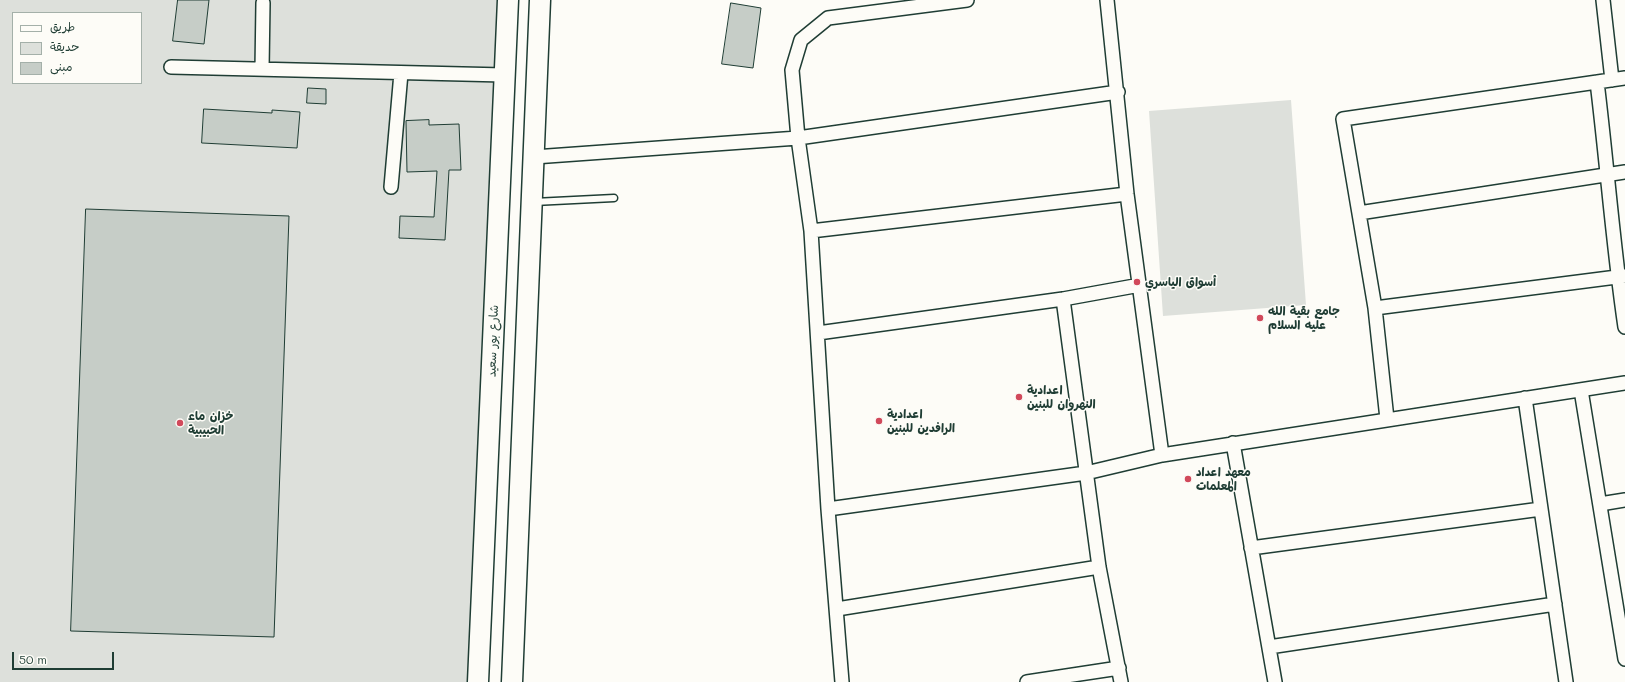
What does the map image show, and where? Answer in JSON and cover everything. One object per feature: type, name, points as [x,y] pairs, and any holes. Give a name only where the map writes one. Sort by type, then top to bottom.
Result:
[{"type":"main road","name":"شارع بور سعيد","points":[[478,682],[508,0]]},
{"type":"main road","points":[[512,682],[531,249],[540,0]]},
{"type":"main road","points":[[497,246],[531,249]]},
{"type":"street","points":[[842,682],[828,509],[811,231],[798,138],[792,70],[801,40],[828,18],[967,0]]},
{"type":"street","points":[[1107,0],[1118,92],[1127,194],[1162,455]]},
{"type":"street","points":[[1603,0],[1612,80]]},
{"type":"street","points":[[262,69],[263,4]]},
{"type":"street","points":[[171,67],[504,75]]},
{"type":"street","points":[[391,187],[401,72]]},
{"type":"street","points":[[1387,420],[1375,308],[1343,119],[1625,78]]},
{"type":"street","points":[[1597,82],[1621,276],[1625,327]]},
{"type":"street","points":[[534,157],[798,138],[1118,92]]},
{"type":"street","points":[[1359,213],[1625,172]]},
{"type":"street","points":[[811,231],[1127,194]]},
{"type":"street","points":[[1375,308],[1621,276]]},
{"type":"street","points":[[818,333],[1063,299],[1140,285]]},
{"type":"street","points":[[1063,299],[1099,567],[1121,682]]},
{"type":"street","points":[[828,509],[1086,473],[1162,455],[1233,443],[1625,383]]},
{"type":"street","points":[[1581,390],[1600,504],[1620,594],[1625,659]]},
{"type":"street","points":[[1525,398],[1566,682]]},
{"type":"street","points":[[1233,443],[1275,682]]},
{"type":"street","points":[[1600,504],[1625,500]]},
{"type":"street","points":[[1251,548],[1541,509]]},
{"type":"street","points":[[837,609],[1099,567]]},
{"type":"street","points":[[1268,647],[1555,604]]},
{"type":"street","points":[[1027,682],[1118,668]]},
{"type":"lane","points":[[532,202],[614,198]]},
{"type":"green space","points":[[0,0],[508,0],[470,682],[0,682]]},
{"type":"green space","points":[[1291,100],[1306,305],[1163,316],[1149,111]]},
{"type":"building","points":[[178,0],[209,0],[204,44],[173,41]]},
{"type":"building","points":[[731,3],[761,8],[753,68],[722,64]]},
{"type":"building","points":[[308,88],[326,89],[326,104],[307,103]]},
{"type":"building","points":[[204,109],[272,113],[272,110],[300,112],[297,148],[202,143]]},
{"type":"building","points":[[429,120],[429,125],[459,124],[461,170],[449,170],[445,240],[399,238],[400,216],[434,217],[437,171],[407,172],[406,121]]},
{"type":"building","name":"خزان ماء الحبيبية","points":[[86,209],[289,216],[274,637],[71,631]]},
{"type":"place","name":"أسواق الياسري","points":[[1137,282]]},
{"type":"place","name":"جامع بقية الله عليه السلام","points":[[1260,318]]},
{"type":"place","name":"اعدادية النهروان للبنين","points":[[1019,397]]},
{"type":"place","name":"اعدادية الرافدين للبنين","points":[[879,421]]},
{"type":"place","name":"خزان ماء الحبيبية","points":[[180,423]]},
{"type":"place","name":"معهد اعداد المعلمات","points":[[1188,479]]}]
